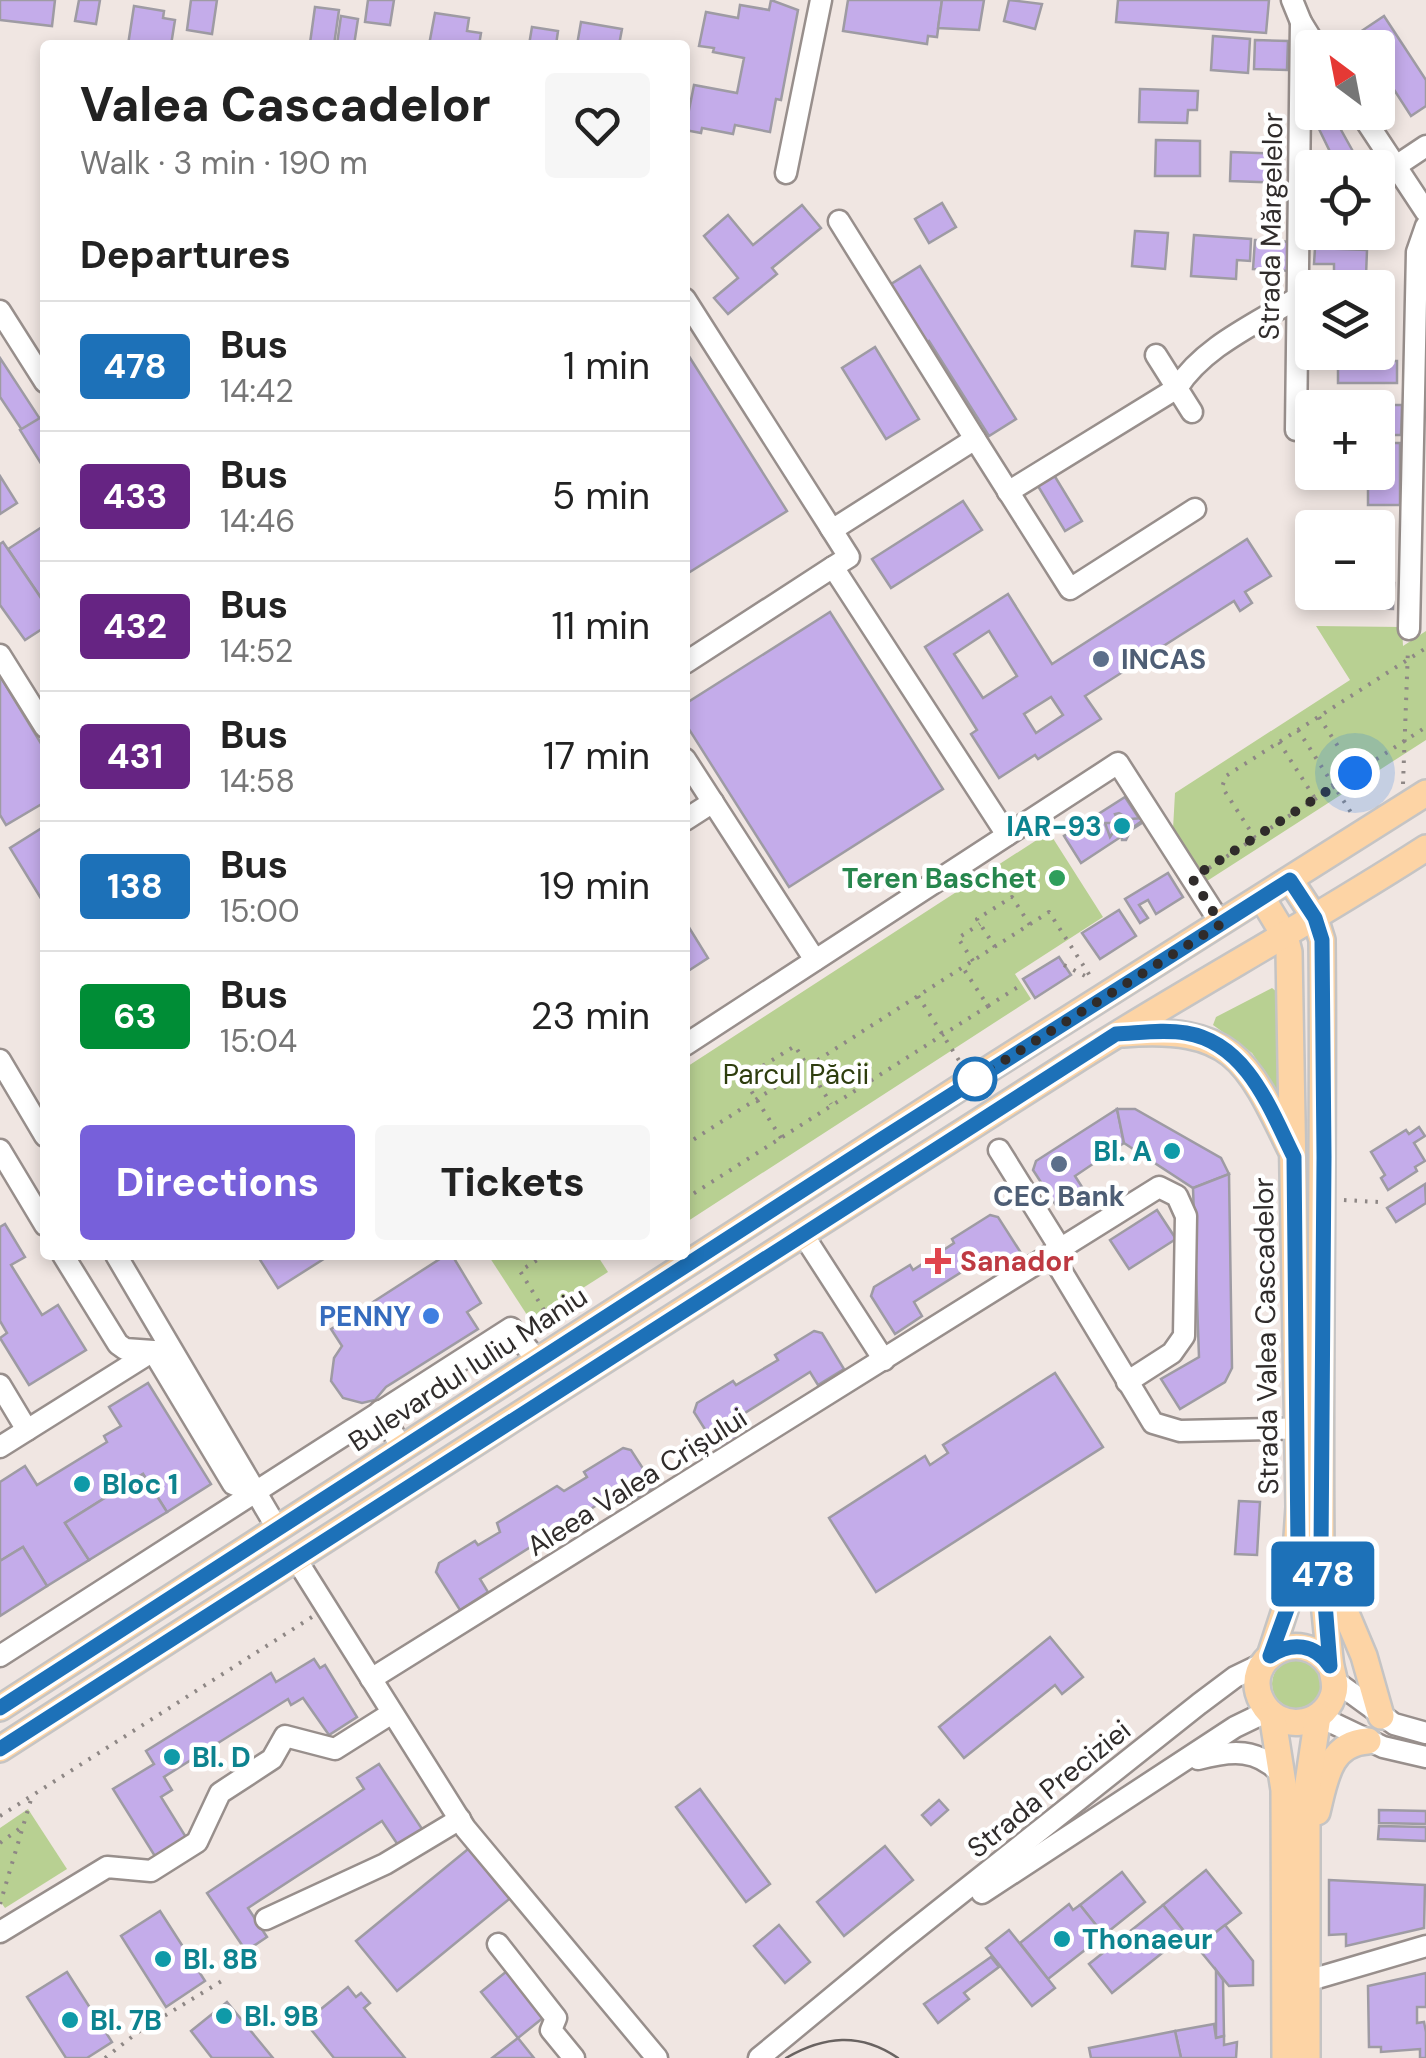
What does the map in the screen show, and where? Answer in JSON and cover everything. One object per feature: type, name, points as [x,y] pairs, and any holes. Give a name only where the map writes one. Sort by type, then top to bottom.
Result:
[{"type":"main road","name":"Bulevardul Iuliu Maniu","points":[[0,1708],[1426,794]]},
{"type":"main road","points":[[0,1750],[1116,1034],[1426,848]]},
{"type":"main road","name":"Strada Valea Cascadelor","points":[[1267,1659],[1290,1601],[1309,1428],[1322,992],[1322,940],[1315,918],[1290,880]]},
{"type":"main road","name":"Strada Valea Cascadelor","points":[[1262,898],[1285,936],[1289,952],[1294,1157],[1309,1428],[1333,1674]]},
{"type":"main road","points":[[1116,1034],[1185,1032],[1218,1045],[1256,1084],[1294,1157]]},
{"type":"main road","points":[[1321,1552],[1364,1656],[1381,1716]]},
{"type":"main road","points":[[1307,2058],[1307,1790],[1318,1716],[1332,1700],[1333,1674],[1317,1652],[1298,1646],[1267,1659],[1258,1683],[1262,1703],[1270,1713],[1290,1723],[1318,1716]]},
{"type":"main road","points":[[1270,1713],[1282,1775],[1285,2058]]},
{"type":"main road","points":[[1307,1856],[1332,1760],[1344,1746],[1368,1741]]},
{"type":"street","points":[[786,173],[821,0]]},
{"type":"street","name":"Strada Mărgelelor","points":[[1292,0],[1306,30]]},
{"type":"street","name":"Strada Mărgelelor","points":[[1297,270],[1301,22]]},
{"type":"street","points":[[1372,130],[1426,212]]},
{"type":"street","points":[[1396,166],[1426,146]]},
{"type":"street","points":[[839,220],[1070,589],[1196,509]]},
{"type":"street","points":[[1409,629],[1417,252],[1426,226]]},
{"type":"street","points":[[1008,492],[1176,388],[1194,365],[1213,350],[1295,299]]},
{"type":"street","points":[[690,306],[849,557],[690,660]]},
{"type":"street","points":[[0,311],[40,374]]},
{"type":"street","points":[[1156,355],[1192,412]]},
{"type":"street","points":[[830,526],[832,530],[974,439]]},
{"type":"street","points":[[833,567],[1007,835]]},
{"type":"street","points":[[0,655],[40,718]]},
{"type":"street","points":[[690,1042],[1118,763],[1221,924]]},
{"type":"street","points":[[692,783],[713,802],[816,960]]},
{"type":"street","points":[[690,817],[713,802]]},
{"type":"street","points":[[0,1060],[40,1128]]},
{"type":"street","points":[[0,1150],[40,1217]]},
{"type":"street","points":[[998,1150],[1147,1416],[1160,1427],[1180,1430],[1309,1428]]},
{"type":"street","name":"Aleea Valea Crișului","points":[[371,1679],[1159,1187],[1168,1189],[1183,1205],[1186,1216],[1184,1336],[1172,1353],[1127,1382]]},
{"type":"street","points":[[802,1233],[884,1360]]},
{"type":"street","points":[[66,1260],[118,1344],[153,1351]]},
{"type":"street","points":[[119,1260],[278,1528]]},
{"type":"street","points":[[0,1656],[511,1328],[538,1360]]},
{"type":"street","points":[[0,1447],[153,1351]]},
{"type":"street","points":[[153,1351],[232,1484],[257,1494]]},
{"type":"street","points":[[0,1385],[28,1430]]},
{"type":"street","points":[[380,1412],[402,1448]]},
{"type":"street","points":[[296,1559],[460,1819],[657,2058]]},
{"type":"street","name":"Strada Preciziei","points":[[759,2058],[872,1966],[976,1890],[1225,1684],[1267,1659]]},
{"type":"street","points":[[1333,1674],[1381,1716],[1407,1730],[1426,1733]]},
{"type":"street","points":[[0,1932],[107,1867],[151,1871],[196,1842],[220,1793],[272,1759],[285,1736],[335,1749],[392,1713]]},
{"type":"street","name":"Strada Preciziei","points":[[976,1890],[1235,1727],[1270,1713]]},
{"type":"street","points":[[1318,1716],[1368,1741],[1426,1757]]},
{"type":"street","points":[[1177,1765],[1229,1752],[1245,1752],[1266,1760],[1282,1775]]},
{"type":"street","points":[[266,1920],[385,1864],[460,1819]]},
{"type":"street","points":[[498,1944],[556,2018],[551,2030],[574,2058]]},
{"type":"street","points":[[1307,1981],[1426,1946]]},
{"type":"path","points":[[1255,838],[1222,784],[1226,776],[1426,648]]},
{"type":"path","points":[[1402,809],[1407,660]]},
{"type":"path","points":[[1318,717],[1355,773]]},
{"type":"path","points":[[1192,878],[1426,728]]},
{"type":"path","points":[[1298,730],[1364,833]]},
{"type":"path","points":[[1279,742],[1315,799]]},
{"type":"path","points":[[995,947],[977,919],[1012,897],[1030,925]]},
{"type":"path","points":[[690,1142],[1049,912],[1092,980]]},
{"type":"path","points":[[973,961],[958,938],[980,924]]},
{"type":"path","points":[[963,968],[988,1006]]},
{"type":"path","points":[[690,1196],[1018,988]]},
{"type":"path","points":[[918,996],[962,1066]]},
{"type":"path","points":[[781,1138],[743,1078],[794,1046],[832,1106]]},
{"type":"path","points":[[1367,1202],[1378,1202]]},
{"type":"path","points":[[538,1260],[520,1272],[544,1310]]},
{"type":"path","points":[[0,1816],[326,1608]]},
{"type":"path","points":[[0,1904],[32,1796]]},
{"type":"path","points":[[0,1843],[23,1826]]},
{"type":"path","points":[[105,2058],[138,2032],[226,1979]]},
{"type":"green space","points":[[1316,626],[1402,627],[1403,646],[1426,631],[1426,740],[1207,881],[1173,829],[1175,793],[1350,680]]},
{"type":"green space","name":"Parcul Păcii","points":[[1049,832],[1103,917],[1015,974],[1031,999],[690,1220],[690,1065]]},
{"type":"green space","points":[[1272,988],[1277,992],[1277,1091],[1252,1053],[1213,1025],[1216,1017]]},
{"type":"green space","points":[[491,1260],[600,1260],[608,1272],[531,1321]]},
{"type":"green space","points":[[1297,1659],[1315,1666],[1322,1684],[1315,1702],[1297,1709],[1279,1702],[1272,1684],[1279,1666]]},
{"type":"green space","points":[[28,1809],[67,1869],[5,1908],[0,1901],[0,1828]]},
{"type":"building","points":[[0,0],[55,0],[52,26],[0,20]]},
{"type":"building","points":[[79,0],[100,0],[96,24],[75,21]]},
{"type":"building","points":[[191,0],[217,0],[212,34],[187,30]]},
{"type":"building","points":[[368,0],[394,0],[390,25],[365,22]]},
{"type":"building","points":[[771,0],[798,10],[781,100],[776,99],[770,132],[735,125],[733,134],[702,128],[701,133],[690,131],[694,85],[737,93],[744,58],[699,46],[706,12],[738,18],[740,5],[769,10]]},
{"type":"building","points":[[848,0],[942,0],[937,37],[928,36],[927,44],[843,31]]},
{"type":"building","points":[[942,0],[984,0],[979,30],[938,28]]},
{"type":"building","points":[[1009,0],[1042,4],[1035,29],[1004,21]]},
{"type":"building","points":[[1118,0],[1269,0],[1266,33],[1116,22]]},
{"type":"building","points":[[134,6],[164,11],[163,18],[175,20],[172,40],[129,40]]},
{"type":"building","points":[[315,7],[339,10],[335,40],[310,40]]},
{"type":"building","points":[[435,13],[469,18],[467,31],[481,33],[480,40],[430,40]]},
{"type":"building","points":[[341,16],[358,19],[355,40],[338,40]]},
{"type":"building","points":[[1384,16],[1393,30],[1363,30]]},
{"type":"building","points":[[581,22],[622,29],[620,40],[578,40]]},
{"type":"building","points":[[532,27],[558,31],[557,40],[530,40]]},
{"type":"building","points":[[1395,33],[1426,80],[1426,106],[1411,116],[1395,91]]},
{"type":"building","points":[[1213,36],[1250,39],[1248,73],[1211,70]]},
{"type":"building","points":[[1255,40],[1288,41],[1287,70],[1254,69]]},
{"type":"building","points":[[1140,89],[1198,91],[1197,110],[1188,110],[1187,123],[1139,122]]},
{"type":"building","points":[[1319,130],[1341,130],[1352,150],[1329,150]]},
{"type":"building","points":[[1156,140],[1200,141],[1200,176],[1155,176]]},
{"type":"building","points":[[1231,152],[1284,154],[1283,183],[1230,181]]},
{"type":"building","points":[[942,203],[956,227],[929,243],[915,219]]},
{"type":"building","points":[[802,205],[821,228],[772,268],[777,274],[728,314],[714,298],[738,278],[704,236],[728,215],[753,245]]},
{"type":"building","points":[[1135,231],[1168,233],[1165,269],[1132,266]]},
{"type":"building","points":[[1194,235],[1251,239],[1250,261],[1237,260],[1236,279],[1191,276]]},
{"type":"building","points":[[1255,240],[1292,242],[1290,271],[1253,269]]},
{"type":"building","points":[[1315,250],[1367,250],[1366,270],[1334,270],[1334,264],[1314,264]]},
{"type":"building","points":[[920,266],[1016,419],[989,436],[929,341],[924,344],[888,286]]},
{"type":"building","points":[[875,347],[919,419],[886,439],[842,368]]},
{"type":"building","points":[[0,358],[40,419],[22,430],[0,397]]},
{"type":"building","points":[[690,358],[787,511],[690,572]]},
{"type":"building","points":[[1397,361],[1397,383],[1338,383],[1338,370],[1395,370]]},
{"type":"building","points":[[1395,405],[1402,405],[1401,435],[1395,435]]},
{"type":"building","points":[[40,418],[40,462],[20,430]]},
{"type":"building","points":[[1395,443],[1400,443],[1400,505],[1368,505],[1368,490],[1395,490]]},
{"type":"building","points":[[1054,475],[1082,521],[1065,531],[1038,486]]},
{"type":"building","points":[[0,476],[17,503],[0,514]]},
{"type":"building","points":[[963,501],[982,530],[891,588],[872,559]]},
{"type":"building","points":[[40,528],[40,597],[8,549]]},
{"type":"building","name":"INCAS","points":[[1247,539],[1271,576],[1245,592],[1252,603],[1240,611],[1234,601],[1085,696],[1101,719],[1038,759],[1035,755],[999,778],[971,734],[977,730],[925,647],[1008,594],[1052,664]],"holes":[[[989,631],[1017,676],[983,698],[954,654]],[[1051,697],[1063,715],[1036,733],[1024,714]]]},
{"type":"building","points":[[3,542],[40,597],[40,630],[25,640],[0,605]]},
{"type":"building","points":[[830,612],[943,789],[789,887],[690,731],[690,701]]},
{"type":"building","points":[[0,676],[40,742],[40,805],[6,825],[0,815]]},
{"type":"building","points":[[1125,797],[1142,823],[1081,863],[1064,836]]},
{"type":"building","name":"IAR-93","points":[[1115,814],[1129,819],[1146,818],[1132,828],[1126,840],[1122,840],[1121,829],[1110,837],[1105,823],[1119,823]]},
{"type":"building","points":[[40,829],[40,897],[10,848]]},
{"type":"building","points":[[1168,873],[1183,897],[1156,914],[1148,900],[1139,905],[1148,918],[1140,923],[1125,899]]},
{"type":"building","points":[[1119,910],[1136,936],[1100,959],[1082,933]]},
{"type":"building","points":[[690,929],[708,958],[690,970]]},
{"type":"building","points":[[1059,957],[1071,975],[1035,998],[1023,979]]},
{"type":"building","points":[[1117,1109],[1124,1143],[1075,1176],[1084,1190],[1057,1207],[1033,1170],[1036,1161]]},
{"type":"building","name":"Bl. A","points":[[1117,1109],[1135,1109],[1221,1158],[1229,1174],[1193,1188],[1124,1143]]},
{"type":"building","points":[[1419,1127],[1425,1136],[1414,1143],[1425,1161],[1388,1190],[1381,1178],[1385,1175],[1371,1152],[1406,1130],[1409,1134]]},
{"type":"building","points":[[1229,1174],[1232,1368],[1225,1382],[1180,1409],[1161,1379],[1199,1357],[1193,1188]]},
{"type":"building","points":[[1425,1184],[1426,1203],[1396,1222],[1387,1208]]},
{"type":"building","points":[[1157,1210],[1176,1239],[1129,1269],[1110,1240]]},
{"type":"building","points":[[990,1215],[998,1217],[1021,1253],[995,1270],[987,1256],[914,1302],[922,1316],[895,1334],[871,1296],[874,1287],[910,1265],[913,1270]]},
{"type":"building","points":[[5,1224],[25,1257],[11,1265],[42,1315],[58,1305],[86,1350],[29,1385],[0,1338],[7,1333],[0,1321],[0,1227]]},
{"type":"building","points":[[260,1260],[322,1260],[278,1288]]},
{"type":"building","points":[[438,1260],[455,1260],[481,1303],[467,1312],[478,1329],[386,1387],[375,1400],[362,1403],[343,1398],[331,1381],[334,1358],[342,1346],[331,1329]]},
{"type":"building","points":[[814,1331],[822,1333],[844,1369],[818,1385],[810,1372],[737,1418],[746,1432],[718,1450],[694,1412],[697,1403],[778,1360],[775,1355]]},
{"type":"building","points":[[1055,1373],[1103,1447],[876,1592],[829,1518],[925,1456],[930,1465],[948,1453],[943,1445]]},
{"type":"building","name":"Bloc 1","points":[[148,1383],[211,1484],[167,1512],[143,1474],[65,1523],[89,1560],[47,1586],[23,1547],[0,1561],[0,1482],[25,1466],[37,1485],[107,1442],[104,1436],[121,1426],[109,1407]]},
{"type":"building","points":[[623,1448],[631,1450],[655,1487],[627,1504],[619,1491],[480,1579],[488,1592],[460,1610],[436,1572],[439,1563],[475,1541],[478,1545],[500,1532],[497,1523],[557,1486],[564,1491],[587,1477],[584,1472]]},
{"type":"building","points":[[143,1474],[167,1512],[89,1560],[65,1523]]},
{"type":"building","points":[[1239,1501],[1260,1502],[1257,1555],[1235,1554]]},
{"type":"building","points":[[23,1547],[47,1586],[0,1616],[0,1561]]},
{"type":"building","points":[[1050,1637],[1083,1677],[1062,1694],[1055,1685],[964,1758],[939,1727]]},
{"type":"building","name":"Bl. D","points":[[314,1659],[320,1668],[325,1665],[357,1717],[329,1735],[303,1698],[291,1705],[288,1699],[164,1777],[172,1790],[161,1797],[189,1842],[158,1861],[113,1789],[154,1764],[146,1751],[271,1673],[276,1682]]},
{"type":"building","points":[[379,1764],[424,1832],[400,1848],[382,1821],[248,1908],[267,1937],[246,1951],[207,1893],[364,1789],[357,1778]]},
{"type":"building","points":[[700,1789],[770,1884],[746,1902],[676,1807]]},
{"type":"building","points":[[939,1800],[948,1810],[931,1825],[922,1815]]},
{"type":"building","points":[[1379,1810],[1426,1811],[1426,1824],[1379,1823]]},
{"type":"building","points":[[1379,1826],[1426,1827],[1426,1841],[1378,1839]]},
{"type":"building","points":[[473,1845],[514,1895],[397,1991],[356,1941]]},
{"type":"building","points":[[885,1846],[913,1880],[844,1936],[817,1902]]},
{"type":"building","points":[[1206,1870],[1241,1913],[1197,1947],[1163,1905]]},
{"type":"building","points":[[1122,1872],[1145,1902],[1104,1935],[1080,1905]]},
{"type":"building","points":[[1329,1880],[1425,1885],[1424,1928],[1346,1946],[1346,1934],[1329,1935]]},
{"type":"building","name":"Thonaeur","points":[[1069,1904],[1073,1910],[1080,1905],[1104,1935],[1048,1979],[1020,1943]]},
{"type":"building","points":[[1163,1905],[1186,1934],[1112,1993],[1089,1964]]},
{"type":"building","name":"Bl. 8B","points":[[160,1911],[205,1981],[166,2007],[121,1936]]},
{"type":"building","points":[[779,1925],[810,1962],[785,1983],[754,1946]]},
{"type":"building","points":[[1225,1925],[1253,1961],[1253,1985],[1229,1986],[1197,1947]]},
{"type":"building","points":[[1009,1930],[1055,1988],[1032,2006],[986,1948]]},
{"type":"building","points":[[991,1957],[999,1967],[964,1993],[969,1999],[938,2023],[924,2004]]},
{"type":"building","points":[[1216,1970],[1223,1980],[1224,2036],[1216,2038]]},
{"type":"building","points":[[507,1971],[544,2017],[518,2038],[481,1992]]},
{"type":"building","name":"Bl. 7B","points":[[67,1972],[112,2042],[87,2058],[66,2058],[27,1997]]},
{"type":"building","points":[[1426,1973],[1426,2007],[1417,2007],[1417,2023],[1424,2022],[1426,2058],[1420,2058],[1420,2049],[1381,2052],[1381,2047],[1369,2047],[1368,1986]]},
{"type":"building","points":[[348,1987],[356,1997],[361,1993],[370,2003],[364,2008],[405,2058],[334,2058],[305,2022]]},
{"type":"building","name":"Bl. 9B","points":[[227,2002],[273,2058],[212,2058],[191,2031]]},
{"type":"building","points":[[1214,2024],[1216,2038],[1224,2036],[1224,2045],[1237,2042],[1236,2058],[1181,2058],[1175,2031]]},
{"type":"building","points":[[1175,2031],[1181,2058],[1091,2058],[1089,2048]]},
{"type":"building","points":[[518,2038],[534,2058],[492,2058]]},
{"type":"tram line","points":[[786,2058],[814,2045],[842,2040],[870,2044],[898,2058]]},
{"type":"bus line","name":"478","points":[[0,1708],[1290,880],[1315,918],[1322,940],[1321,1552],[1330,1666],[1308,1647],[1288,1646],[1270,1656],[1290,1601],[1298,1549],[1294,1157],[1266,1098],[1232,1056],[1202,1037],[1158,1031],[1116,1034],[0,1749]]},
{"type":"place","name":"INCAS","points":[[1101,659]]},
{"type":"place","name":"IAR-93","points":[[1122,826]]},
{"type":"place","name":"Teren Baschet","points":[[1057,878]]},
{"type":"place","name":"Bl. A","points":[[1172,1151]]},
{"type":"place","name":"CEC Bank","points":[[1059,1164]]},
{"type":"place","name":"Sanador","points":[[938,1261]]},
{"type":"place","name":"PENNY","points":[[431,1316]]},
{"type":"place","name":"Bloc 1","points":[[82,1484]]},
{"type":"place","name":"Bl. D","points":[[172,1757]]},
{"type":"place","name":"Thonaeur","points":[[1062,1939]]},
{"type":"place","name":"Bl. 8B","points":[[163,1959]]},
{"type":"place","name":"Bl. 9B","points":[[224,2016]]},
{"type":"place","name":"Bl. 7B","points":[[70,2020]]},
{"type":"route","points":[[975,1079],[1221,924],[1192,878],[1355,773]]}]
